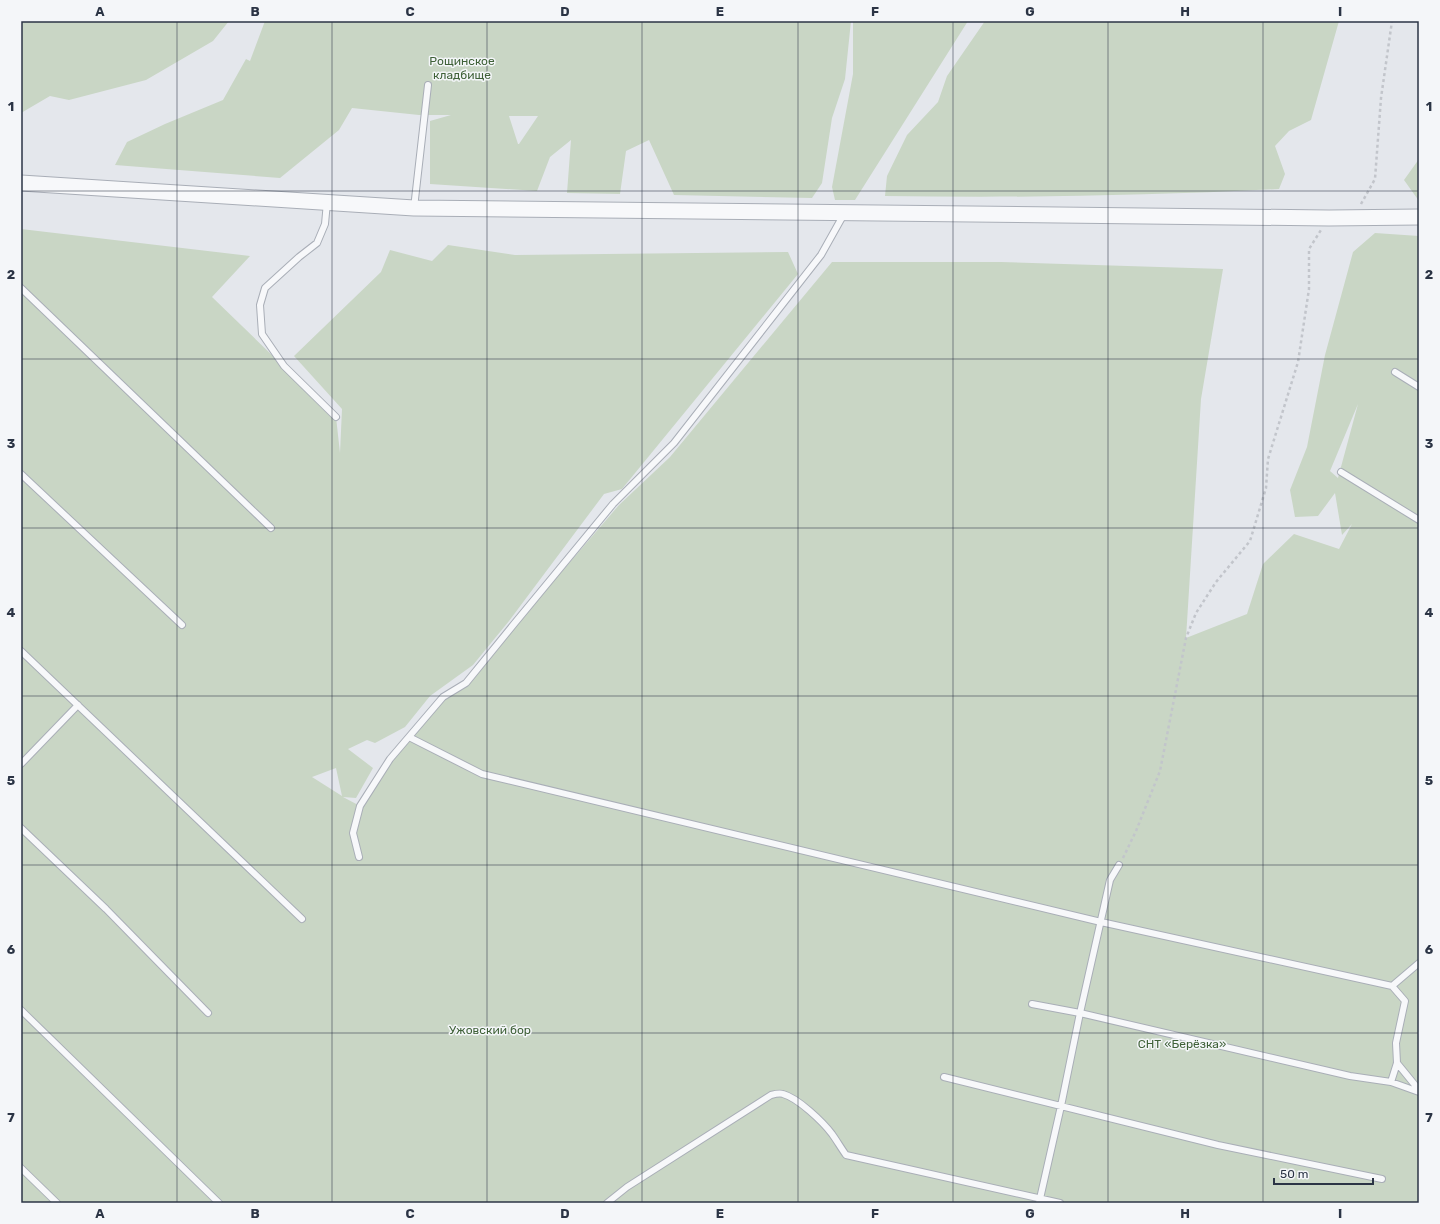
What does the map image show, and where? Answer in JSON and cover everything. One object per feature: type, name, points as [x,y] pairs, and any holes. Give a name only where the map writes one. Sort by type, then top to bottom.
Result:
[{"type":"street","points":[[21,183],[414,208],[1329,218],[1419,217]]},
{"type":"lane","points":[[414,208],[428,85]]},
{"type":"lane","points":[[327,202],[325,224],[317,243],[265,288],[260,305],[262,334],[284,366],[336,417]]},
{"type":"lane","points":[[359,857],[353,834],[360,806],[390,759],[443,697],[466,683],[613,504],[674,443],[821,255],[844,213]]},
{"type":"lane","points":[[21,288],[271,528]]},
{"type":"lane","points":[[1395,372],[1419,387]]},
{"type":"lane","points":[[1341,472],[1419,520]]},
{"type":"lane","points":[[21,474],[182,625]]},
{"type":"lane","points":[[21,651],[302,919]]},
{"type":"lane","points":[[21,764],[78,705]]},
{"type":"lane","points":[[409,737],[482,774],[1101,922],[1392,986],[1405,1001],[1396,1043],[1397,1063],[1391,1082]]},
{"type":"lane","points":[[21,828],[106,909],[208,1013]]},
{"type":"lane","points":[[1039,1201],[1110,880],[1119,865]]},
{"type":"lane","points":[[1392,986],[1419,963]]},
{"type":"lane","points":[[1032,1004],[1080,1013],[1350,1076],[1391,1082],[1419,1091]]},
{"type":"lane","points":[[21,1010],[219,1203]]},
{"type":"lane","points":[[1397,1063],[1419,1091]]},
{"type":"lane","points":[[944,1077],[1218,1145],[1382,1179]]},
{"type":"lane","points":[[607,1203],[627,1187],[771,1095],[782,1093],[807,1108],[832,1134],[846,1155],[1039,1201],[1060,1203]]},
{"type":"lane","points":[[21,1168],[57,1203]]},
{"type":"path","points":[[1353,218],[1375,179],[1381,98],[1392,21]]},
{"type":"path","points":[[1119,865],[1136,831],[1160,771],[1186,638],[1196,613],[1216,582],[1250,541],[1266,488],[1268,459],[1298,362],[1309,289],[1310,249],[1329,218]]},
{"type":"green space","points":[[21,21],[229,21],[213,41],[146,80],[69,100],[50,96],[21,113]]},
{"type":"green space","name":"Рощинское кладбище","points":[[265,21],[851,21],[845,79],[832,118],[822,183],[812,198],[674,195],[649,140],[626,151],[620,194],[567,193],[571,140],[550,157],[537,191],[430,184],[430,121],[451,115],[419,115],[352,108],[339,130],[280,178],[115,165],[127,142],[165,124],[223,100],[246,59],[250,61]],"holes":[[[509,116],[538,116],[519,144],[518,144]]]},
{"type":"green space","points":[[853,21],[968,21],[855,200],[835,200],[832,187],[853,74]]},
{"type":"green space","points":[[985,21],[1339,21],[1311,120],[1289,131],[1275,146],[1285,174],[1279,189],[1082,196],[885,196],[887,176],[907,135],[938,102],[947,76]]},
{"type":"green space","points":[[1419,159],[1419,201],[1404,180]]},
{"type":"green space","points":[[21,229],[250,256],[212,297],[336,417],[340,453],[342,409],[294,356],[381,272],[390,250],[432,261],[448,245],[515,255],[788,252],[798,274],[622,489],[604,494],[509,621],[473,665],[430,696],[405,727],[375,743],[367,740],[348,749],[373,768],[356,798],[343,797],[360,806],[390,759],[443,697],[466,683],[619,505],[670,457],[832,262],[1001,262],[1223,269],[1201,399],[1186,638],[1247,614],[1263,564],[1294,534],[1339,549],[1352,524],[1342,535],[1335,493],[1318,516],[1295,517],[1290,490],[1307,447],[1325,355],[1353,252],[1375,233],[1419,236],[1419,1203],[21,1203]],"holes":[[[1358,404],[1338,478],[1330,471]],[[336,768],[342,796],[312,777]]]},
{"type":"park label","name":"Ужовский бор","points":[[490,1030]]},
{"type":"park label","name":"СНТ «Берёзка»","points":[[1182,1044]]}]
